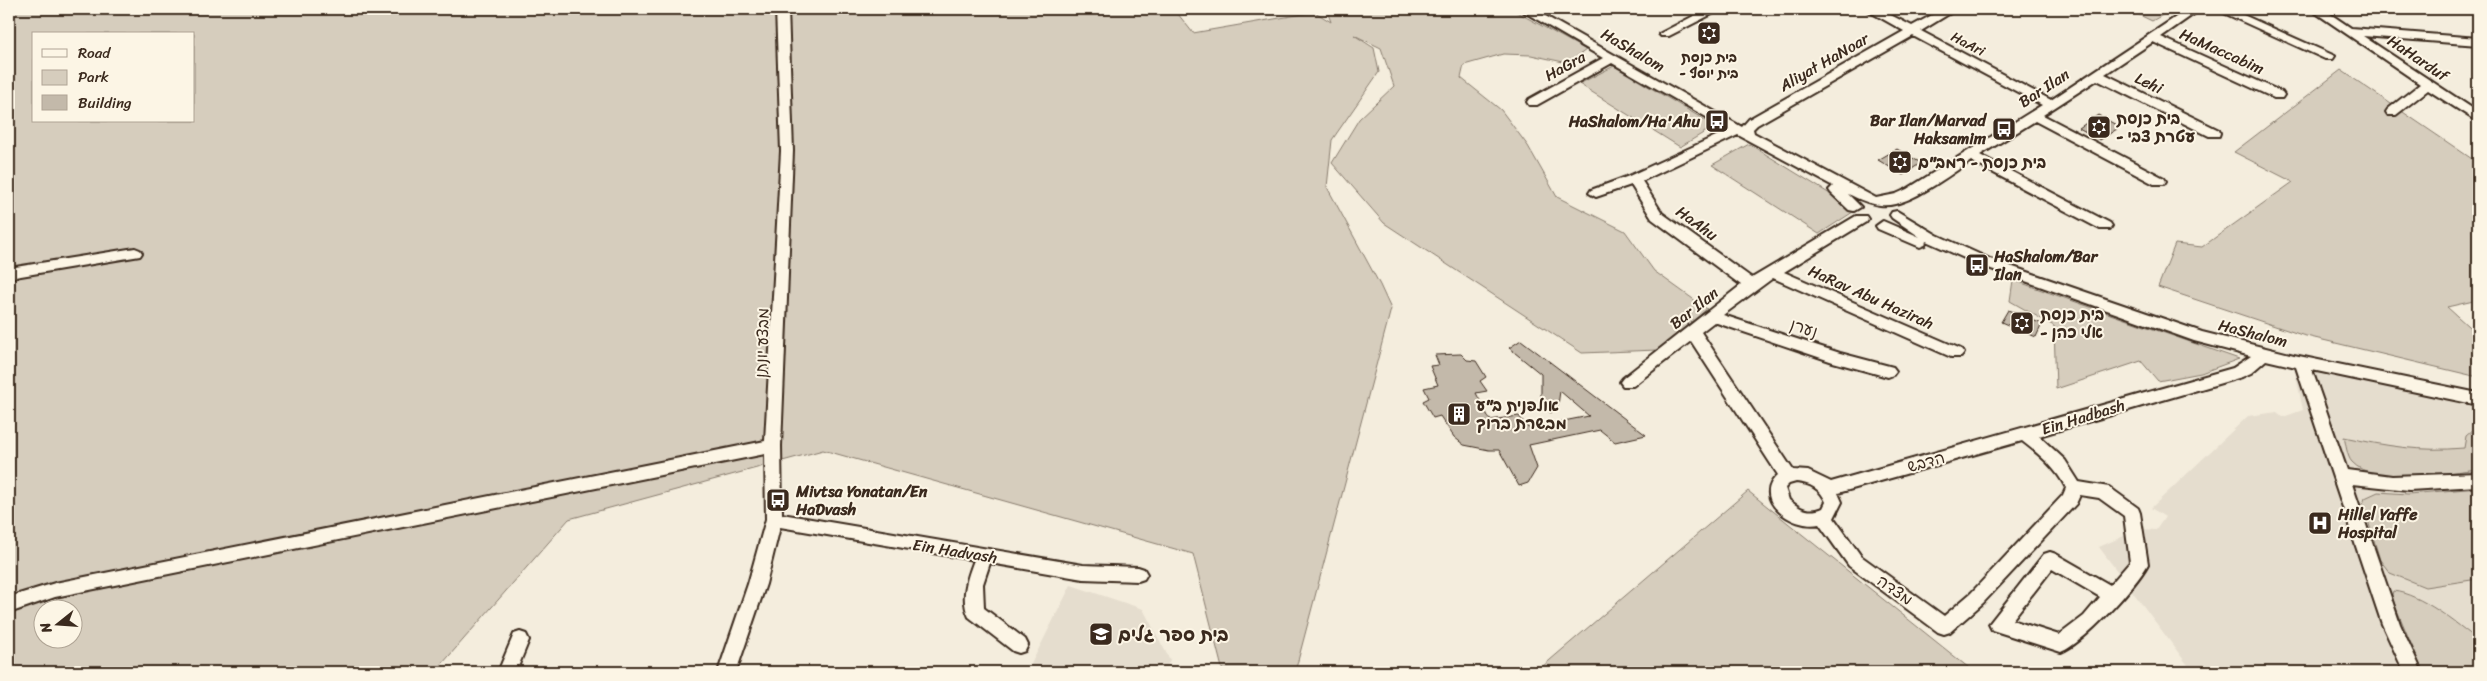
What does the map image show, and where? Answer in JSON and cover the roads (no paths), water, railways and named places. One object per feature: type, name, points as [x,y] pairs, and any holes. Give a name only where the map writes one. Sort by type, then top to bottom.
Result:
[{"type":"street","name":"מבצע יונתן","points":[[727,672],[758,584],[774,519],[773,446],[787,151],[782,9]]},
{"type":"street","name":"HaShalom","points":[[1525,9],[1802,166],[1893,208],[1897,215],[1932,238],[2026,278]]},
{"type":"street","points":[[1665,34],[1716,9]]},
{"type":"street","name":"HaAri","points":[[1871,9],[2051,105]]},
{"type":"street","name":"Aliyat HaNoar","points":[[1743,133],[1753,122],[1951,9]]},
{"type":"street","name":"Bar Ilan","points":[[1628,382],[1751,285],[1834,237],[1857,213],[1860,200],[1899,198],[1912,192],[2035,116],[2195,9]]},
{"type":"street","points":[[2221,9],[2329,56]]},
{"type":"street","name":"HaHarduf","points":[[2316,9],[2478,118]]},
{"type":"street","points":[[2348,31],[2478,41]]},
{"type":"street","name":"HaMaccabim","points":[[2152,38],[2278,95]]},
{"type":"street","name":"HaGra","points":[[1533,102],[1612,58]]},
{"type":"street","name":"Lehi","points":[[2097,75],[2214,133]]},
{"type":"street","points":[[2392,112],[2428,84]]},
{"type":"street","points":[[2035,116],[2159,181]]},
{"type":"street","points":[[1596,193],[1743,133]]},
{"type":"street","points":[[1970,155],[2105,226]]},
{"type":"street","name":"HaShalom","points":[[1802,166],[1840,193],[1857,213],[1873,225],[1883,226],[1951,256],[2026,278],[2161,325],[2263,354],[2478,399]]},
{"type":"street","name":"HaAhu","points":[[1634,179],[1657,216],[1751,285]]},
{"type":"street","points":[[1883,226],[1896,221],[1897,215]]},
{"type":"street","points":[[9,273],[135,254]]},
{"type":"street","name":"HaRav Abu Hazirah","points":[[1772,272],[1956,353]]},
{"type":"street","name":"נערן","points":[[1711,316],[1838,358],[1888,371]]},
{"type":"street","points":[[1692,331],[1788,476]]},
{"type":"street","name":"Ein Hadbash","points":[[2025,434],[2163,393],[2237,374],[2246,369],[2263,354]]},
{"type":"street","points":[[2302,363],[2391,624],[2413,672]]},
{"type":"street","name":"Ein Hadbash","points":[[2025,434],[2050,453],[2068,474],[2074,488]]},
{"type":"street","name":"הדבש","points":[[1828,489],[2025,434]]},
{"type":"street","points":[[9,605],[55,590],[773,446]]},
{"type":"street","points":[[2340,475],[2370,482],[2398,484],[2478,479]]},
{"type":"street","points":[[1788,476],[1805,476],[1813,478],[1828,489],[1834,502],[1833,508],[1824,517],[1806,519],[1789,511],[1782,505],[1778,498],[1777,484],[1788,476]]},
{"type":"street","points":[[2074,488],[2103,492],[2132,513],[2138,564],[2113,594],[2090,621],[2061,644],[1998,624],[2050,559],[2113,594]]},
{"type":"street","name":"מצדה","points":[[1824,517],[1855,561],[1944,626],[1978,598],[2070,499],[2074,488]]},
{"type":"street","name":"Ein Hadvash","points":[[774,519],[984,557],[1083,572],[1138,574]]},
{"type":"street","points":[[984,557],[974,584],[975,612],[1019,645]]},
{"type":"street","points":[[506,672],[520,640]]},
{"type":"place","name":"בית כנסת - בית יוסף","points":[[1709,33]]},
{"type":"place","name":"HaShalom/Ha'Ahu","points":[[1717,121]]},
{"type":"place","name":"בית כנסת - עטרת צבי","points":[[2099,127]]},
{"type":"place","name":"Bar Ilan/Marvad Haksamim","points":[[2004,129]]},
{"type":"place","name":"בית כנסת - רמב\"ם","points":[[1900,162]]},
{"type":"place","name":"HaShalom/Bar Ilan","points":[[1977,265]]},
{"type":"place","name":"בית כנסת - אלי כהן","points":[[2022,323]]},
{"type":"place","name":"אולפנית ב\"ע מבשרת ברוך","points":[[1459,414]]},
{"type":"place","name":"Mivtsa Yonatan/En HaDvash","points":[[778,500]]},
{"type":"place","name":"Hillel Yaffe Hospital","points":[[2320,523]]},
{"type":"place","name":"בית ספר גלים","points":[[1101,634]]}]
